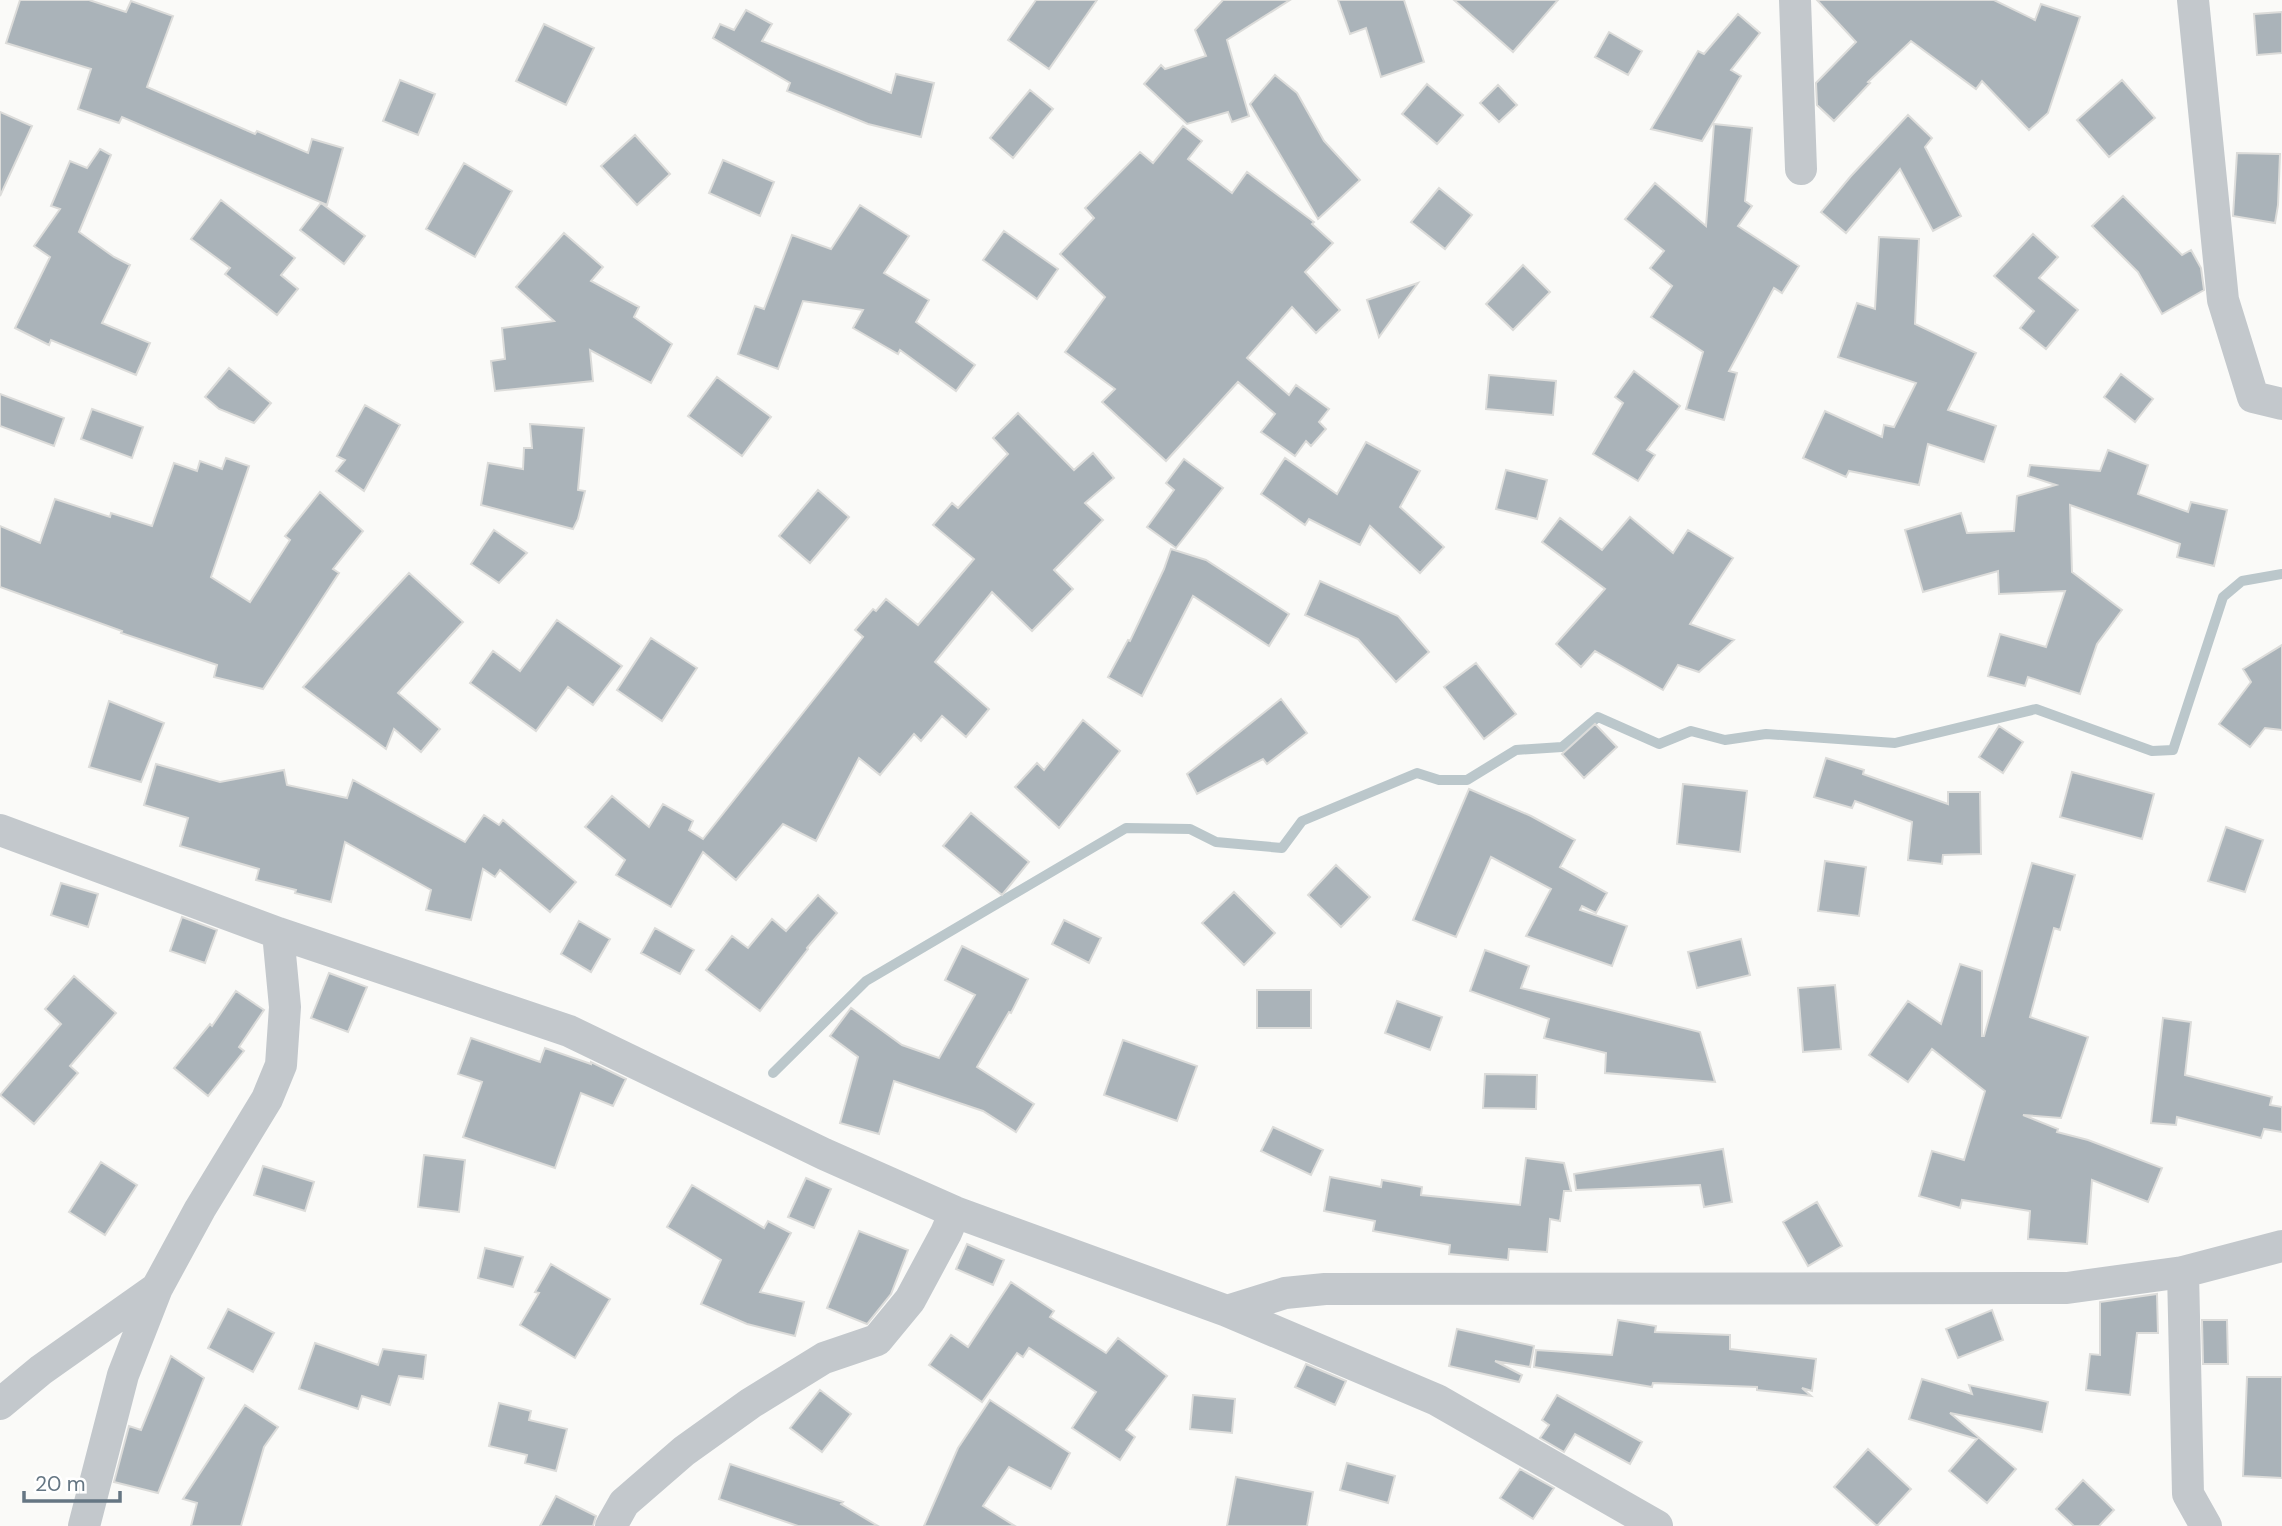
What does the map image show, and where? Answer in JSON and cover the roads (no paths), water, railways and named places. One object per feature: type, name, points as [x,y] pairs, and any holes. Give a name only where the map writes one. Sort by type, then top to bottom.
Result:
[{"type":"street","points":[[1795,0],[1801,169]]},
{"type":"street","points":[[2193,0],[2224,300],[2253,397],[2282,404]]},
{"type":"street","points":[[0,830],[278,933],[569,1031],[824,1154],[955,1212],[1227,1311],[1437,1400],[1657,1526]]},
{"type":"street","points":[[84,1526],[123,1376],[157,1288],[200,1209],[267,1099],[281,1065],[285,1007],[278,933]]},
{"type":"street","points":[[611,1526],[624,1503],[684,1451],[751,1403],[824,1358],[877,1340],[910,1300],[955,1212]]},
{"type":"street","points":[[1227,1311],[1285,1293],[1325,1289],[2067,1288],[2183,1272],[2282,1246]]},
{"type":"street","points":[[2183,1272],[2188,1494],[2206,1526]]},
{"type":"street","points":[[0,1405],[41,1370],[157,1288]]},
{"type":"waterway","points":[[773,1073],[866,981],[1126,828],[1190,829],[1216,842],[1282,848],[1302,821],[1417,773],[1439,780],[1467,780],[1516,750],[1562,747],[1598,717],[1659,744],[1691,731],[1725,740],[1766,734],[1895,743],[2036,709],[2152,751],[2173,750],[2223,597],[2242,581],[2282,574]]}]
